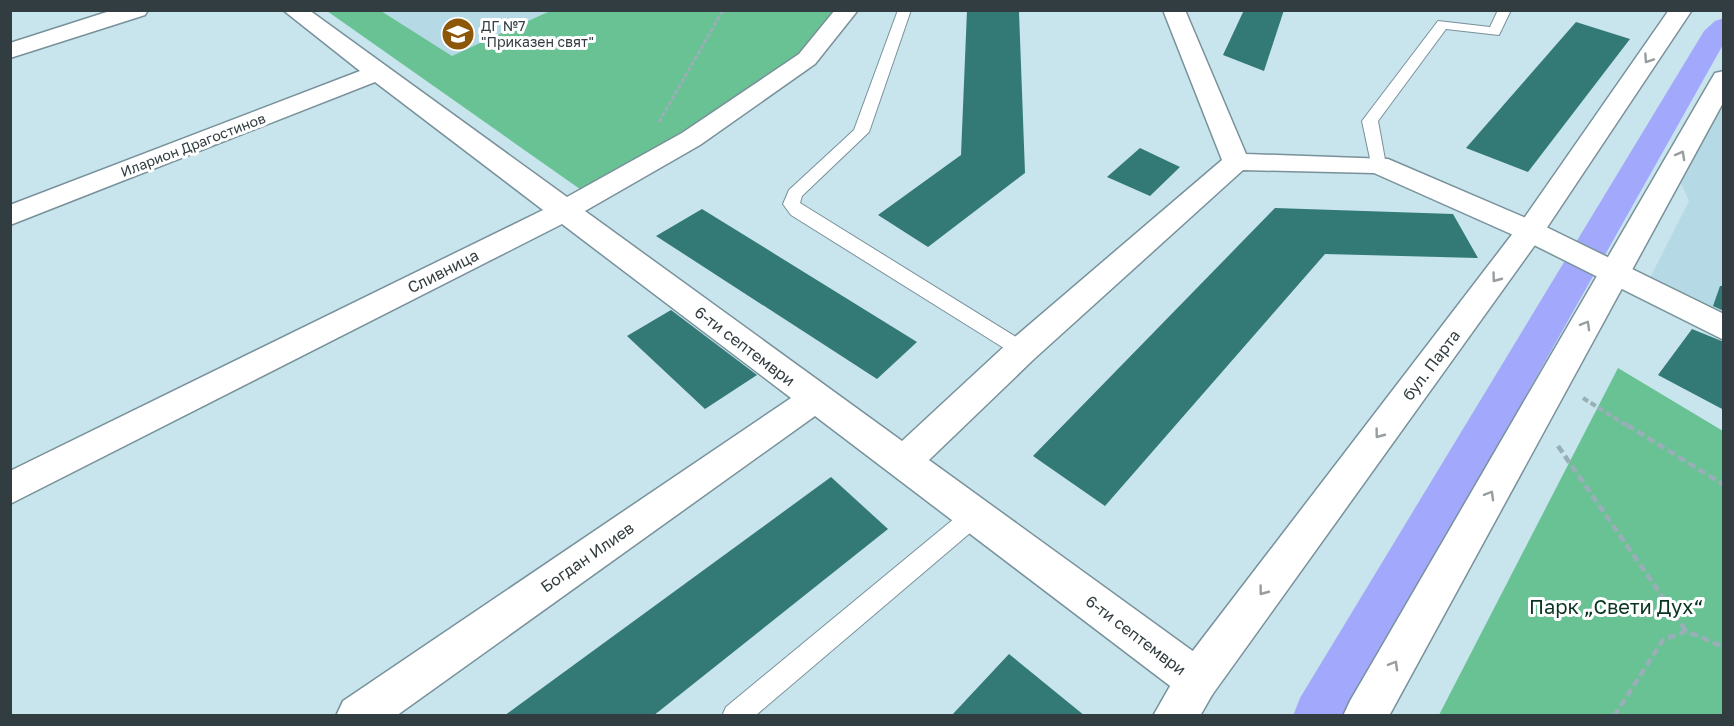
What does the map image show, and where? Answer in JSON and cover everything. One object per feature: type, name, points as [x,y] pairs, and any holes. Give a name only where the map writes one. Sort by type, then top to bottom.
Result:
[{"type":"street","points":[[10,51],[137,10]]},
{"type":"street","name":"6-ти септември","points":[[294,10],[1197,680]]},
{"type":"street","name":"Сливница","points":[[10,489],[564,211],[691,139],[807,59],[847,10]]},
{"type":"street","points":[[1174,10],[1236,162]]},
{"type":"street","name":"бул. Парта","points":[[1175,716],[1197,680],[1540,236],[1681,10]]},
{"type":"street","name":"Иларион Драгостинов","points":[[10,216],[376,73]]},
{"type":"street","points":[[1365,716],[1554,380],[1602,266],[1724,78]]},
{"type":"street","points":[[903,462],[1022,350],[1236,162],[1378,165],[1540,236],[1724,328]]},
{"type":"street","name":"Богдан Илиев","points":[[358,716],[816,398]]},
{"type":"lane","points":[[905,10],[861,132],[795,194],[791,204],[797,211],[1022,350]]},
{"type":"lane","points":[[1378,165],[1370,121],[1402,75],[1443,24],[1494,32],[1505,10]]},
{"type":"lane","points":[[735,716],[975,516]]},
{"type":"path","points":[[631,173],[723,10]]},
{"type":"path","points":[[1554,380],[1724,485]]},
{"type":"path","points":[[1536,414],[1686,631],[1724,647]]},
{"type":"path","points":[[1614,716],[1663,640],[1686,631]]},
{"type":"shaded area","name":"ДГ №7 \"Приказен свят\"","points":[[381,11],[550,11],[452,57]]},
{"type":"shaded area","points":[[1724,79],[1723,312],[1650,278],[1689,201],[1675,170]]},
{"type":"green space","points":[[327,11],[381,11],[452,56],[550,11],[841,11],[809,55],[587,194]]},
{"type":"green space","name":"Парк „Свети Дух“","points":[[1618,368],[1723,431],[1723,715],[1439,715]]},
{"type":"building","points":[[967,10],[1019,12],[1025,173],[928,247],[878,215],[961,155]]},
{"type":"building","points":[[1244,10],[1284,10],[1264,71],[1223,55]]},
{"type":"building","points":[[1576,22],[1630,39],[1528,172],[1466,148]]},
{"type":"building","points":[[1140,148],[1180,167],[1150,196],[1107,177]]},
{"type":"building","points":[[1275,208],[1453,214],[1478,258],[1325,254],[1105,506],[1033,456]]},
{"type":"building","points":[[702,209],[917,342],[877,379],[656,236]]},
{"type":"building","points":[[1720,286],[1724,286],[1724,311],[1713,306]]},
{"type":"building","points":[[671,310],[757,375],[705,409],[627,336]]},
{"type":"building","points":[[1692,329],[1724,342],[1724,410],[1658,375]]},
{"type":"building","points":[[831,477],[888,529],[653,716],[504,716]]},
{"type":"building","points":[[1009,654],[1085,716],[951,716]]},
{"type":"waterway","points":[[1318,716],[1717,31],[1724,26]]},
{"type":"place","name":"ДГ №7 \"Приказен свят\"","points":[[458,34]]}]
